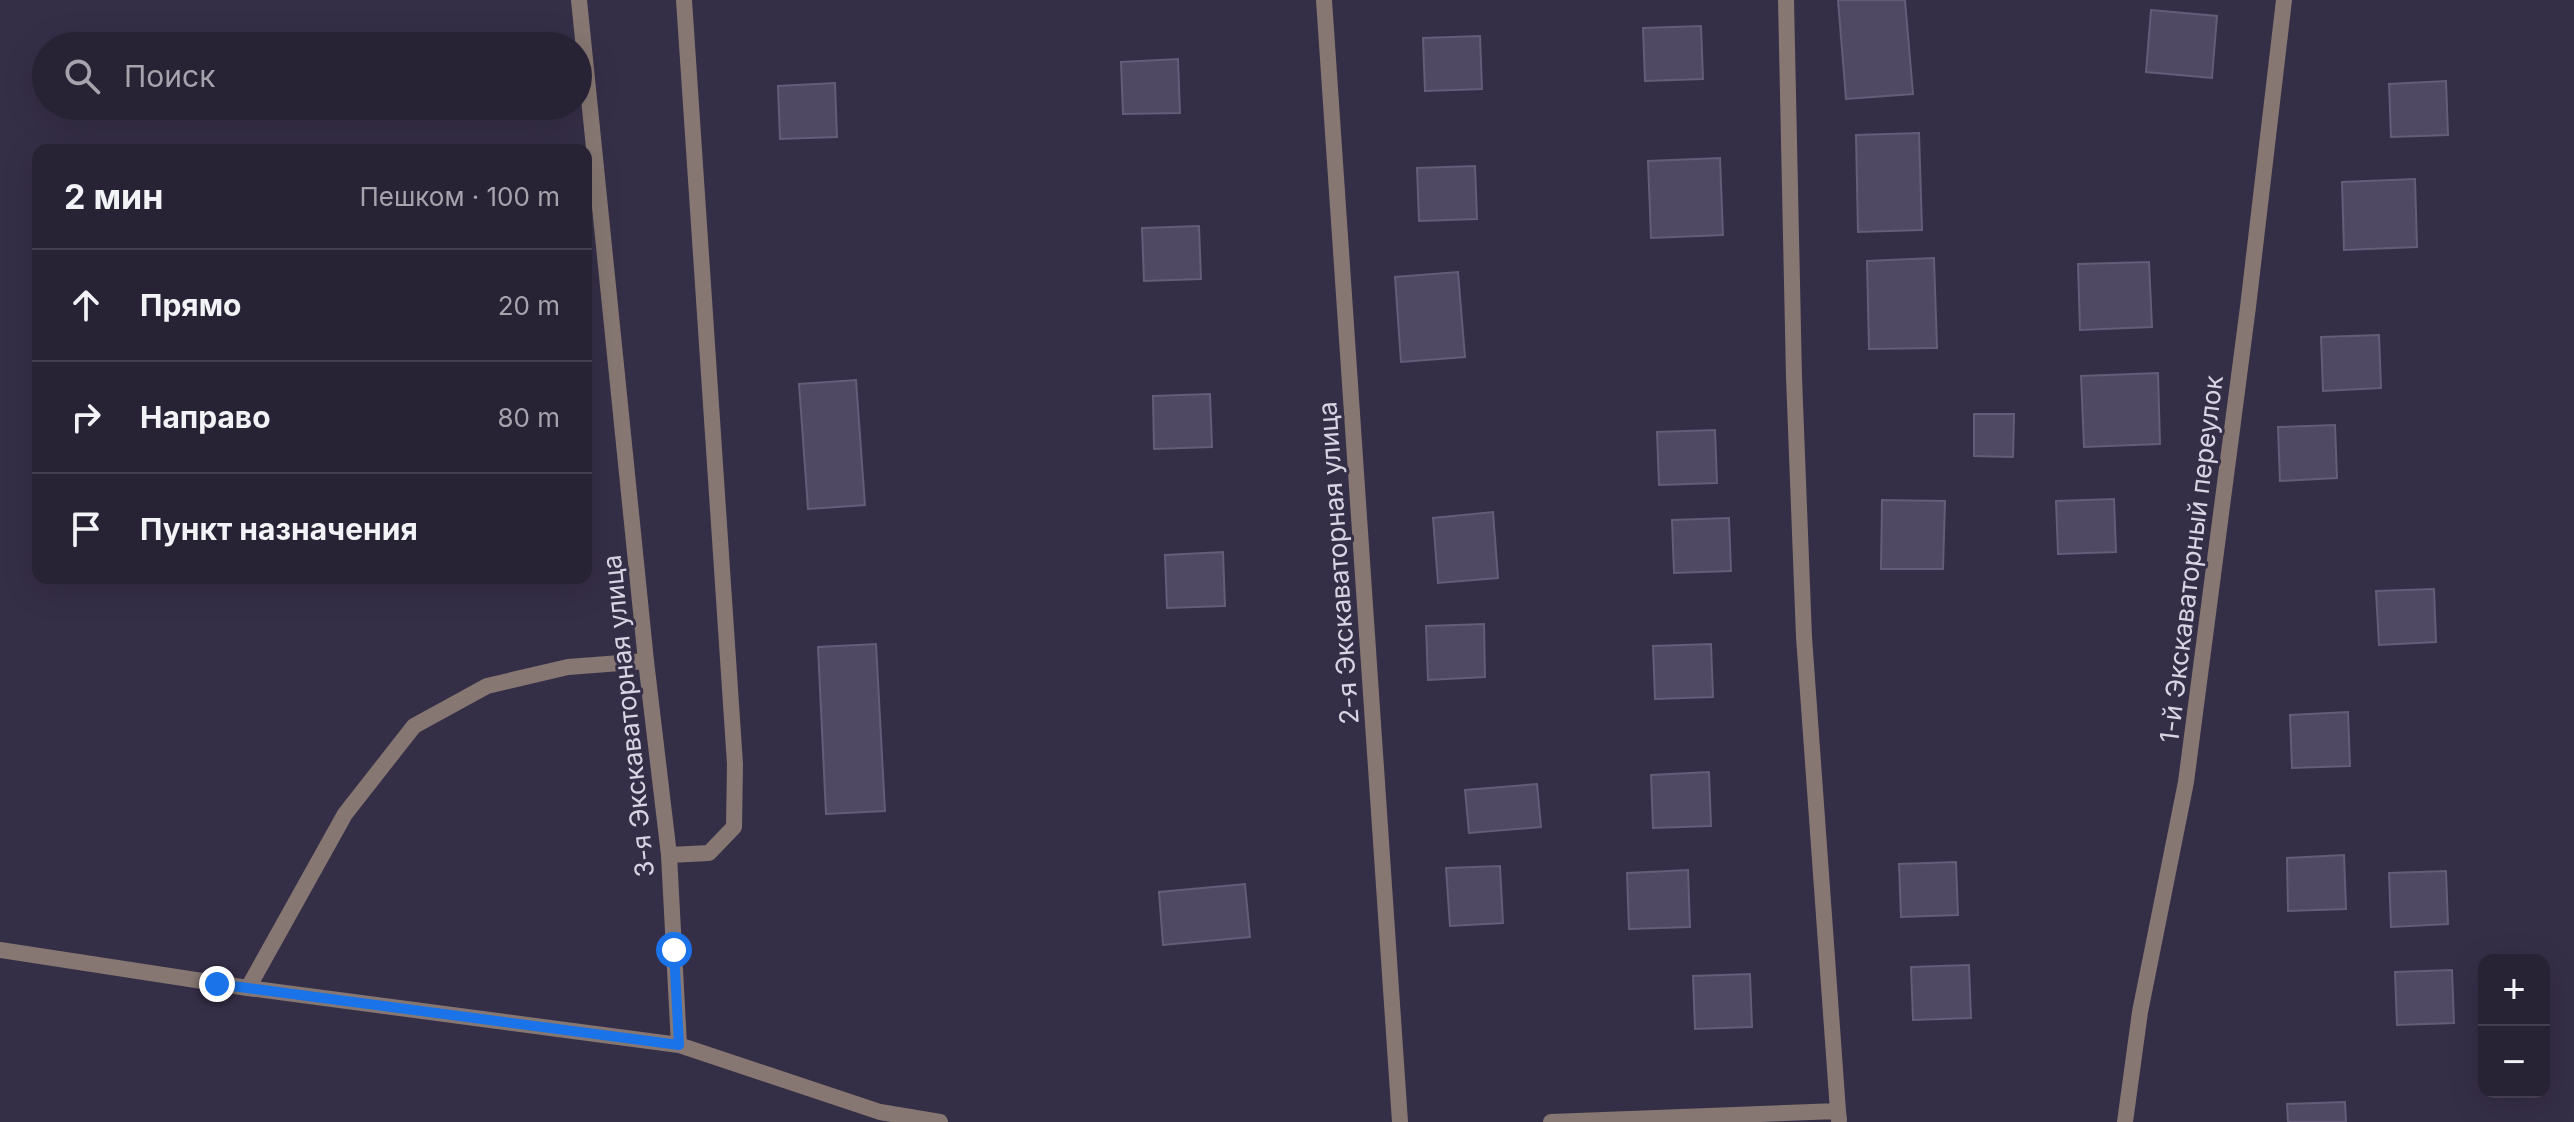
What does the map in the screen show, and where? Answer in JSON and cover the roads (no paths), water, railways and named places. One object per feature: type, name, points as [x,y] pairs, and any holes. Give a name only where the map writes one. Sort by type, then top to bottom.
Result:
[{"type":"street","name":"3-я Экскаваторная улица","points":[[579,0],[582,32]]},
{"type":"street","points":[[669,855],[709,853],[734,827],[735,764],[684,0]]},
{"type":"street","name":"2-я Экскаваторная улица","points":[[1324,0],[1400,1122]]},
{"type":"street","points":[[1551,1122],[1838,1116],[1804,637],[1794,377],[1786,0]]},
{"type":"street","name":"1-й Экскаваторный переулок","points":[[2125,1122],[2140,1012],[2186,782],[2248,307],[2284,0]]},
{"type":"street","name":"3-я Экскаваторная улица","points":[[591,120],[646,661],[669,855],[679,1045]]},
{"type":"street","points":[[248,988],[345,814],[414,726],[487,686],[568,667],[646,661]]},
{"type":"street","points":[[0,950],[248,988],[679,1045],[880,1112],[940,1122]]}]
